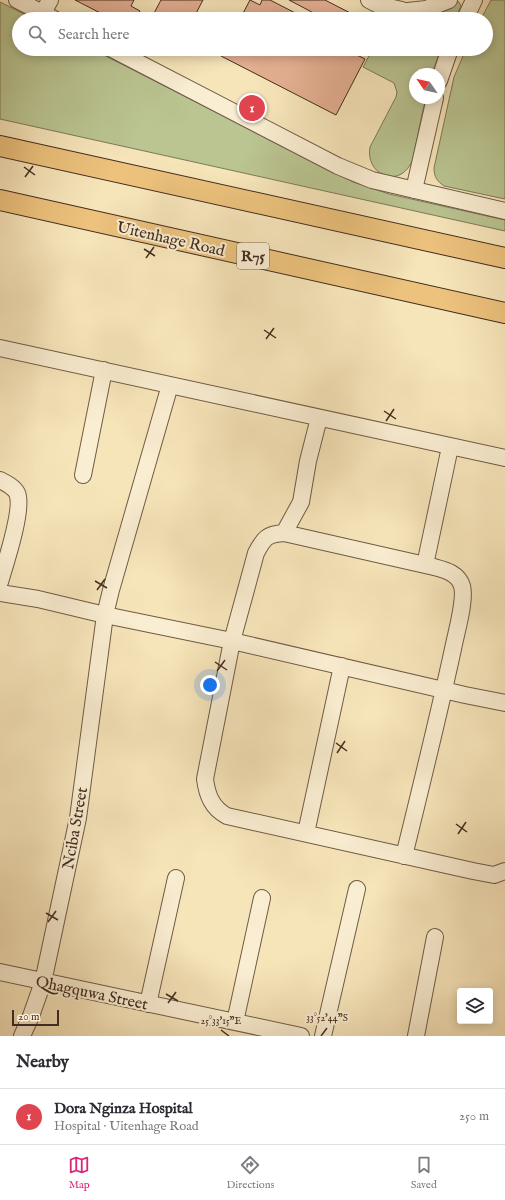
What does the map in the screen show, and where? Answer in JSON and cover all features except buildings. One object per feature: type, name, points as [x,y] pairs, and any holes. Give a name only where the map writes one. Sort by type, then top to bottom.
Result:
[{"type":"main road","points":[[0,146],[505,258]]},
{"type":"main road","name":"Uitenhage Road","points":[[0,200],[505,312]]},
{"type":"street","points":[[17,0],[49,11]]},
{"type":"street","points":[[369,0],[380,5],[405,11],[426,9],[448,0]]},
{"type":"street","points":[[468,12],[474,0]]},
{"type":"street","points":[[126,56],[338,166],[372,180],[505,211]]},
{"type":"street","points":[[443,68],[448,56]]},
{"type":"street","points":[[414,190],[434,104]]},
{"type":"street","points":[[0,348],[505,458]]},
{"type":"street","points":[[83,475],[104,370]]},
{"type":"street","name":"Nciba Street","points":[[22,1036],[43,982],[78,818],[105,615],[120,556],[170,385]]},
{"type":"street","points":[[284,533],[301,502],[308,461],[319,418]]},
{"type":"street","points":[[425,565],[450,447]]},
{"type":"street","points":[[0,480],[10,485],[17,493],[18,513],[0,582]]},
{"type":"street","points":[[404,856],[444,690],[463,596],[462,585],[456,576],[449,572],[425,565],[284,533],[272,533],[264,540],[256,553],[232,641],[205,779],[206,792],[212,803],[219,812],[227,816],[404,856],[494,875],[505,871]]},
{"type":"street","points":[[0,593],[38,599],[105,615],[232,641],[505,703]]},
{"type":"street","points":[[306,833],[342,666]]},
{"type":"street","points":[[148,1004],[176,878]]},
{"type":"street","points":[[323,1036],[358,889]]},
{"type":"street","points":[[235,1022],[262,898]]},
{"type":"street","points":[[416,1036],[436,937]]},
{"type":"street","name":"Qhagquwa Street","points":[[0,972],[301,1036]]},
{"type":"green space","points":[[491,0],[505,0],[505,199],[444,186],[436,178],[434,171],[454,77],[463,56],[493,56],[493,12],[485,12]]},
{"type":"green space","points":[[0,2],[20,12],[12,12],[12,56],[106,56],[353,182],[389,194],[505,220],[505,231],[0,119]]},
{"type":"green space","points":[[455,2],[459,2],[461,6],[458,12],[423,12]]},
{"type":"green space","points":[[369,56],[438,56],[434,68],[409,68],[409,104],[425,104],[410,165],[398,176],[390,177],[377,171],[372,164],[370,147],[396,97],[397,92],[394,83],[363,67]]},
{"type":"place","name":"Dora Nginza Hospital","points":[[252,108]]}]
